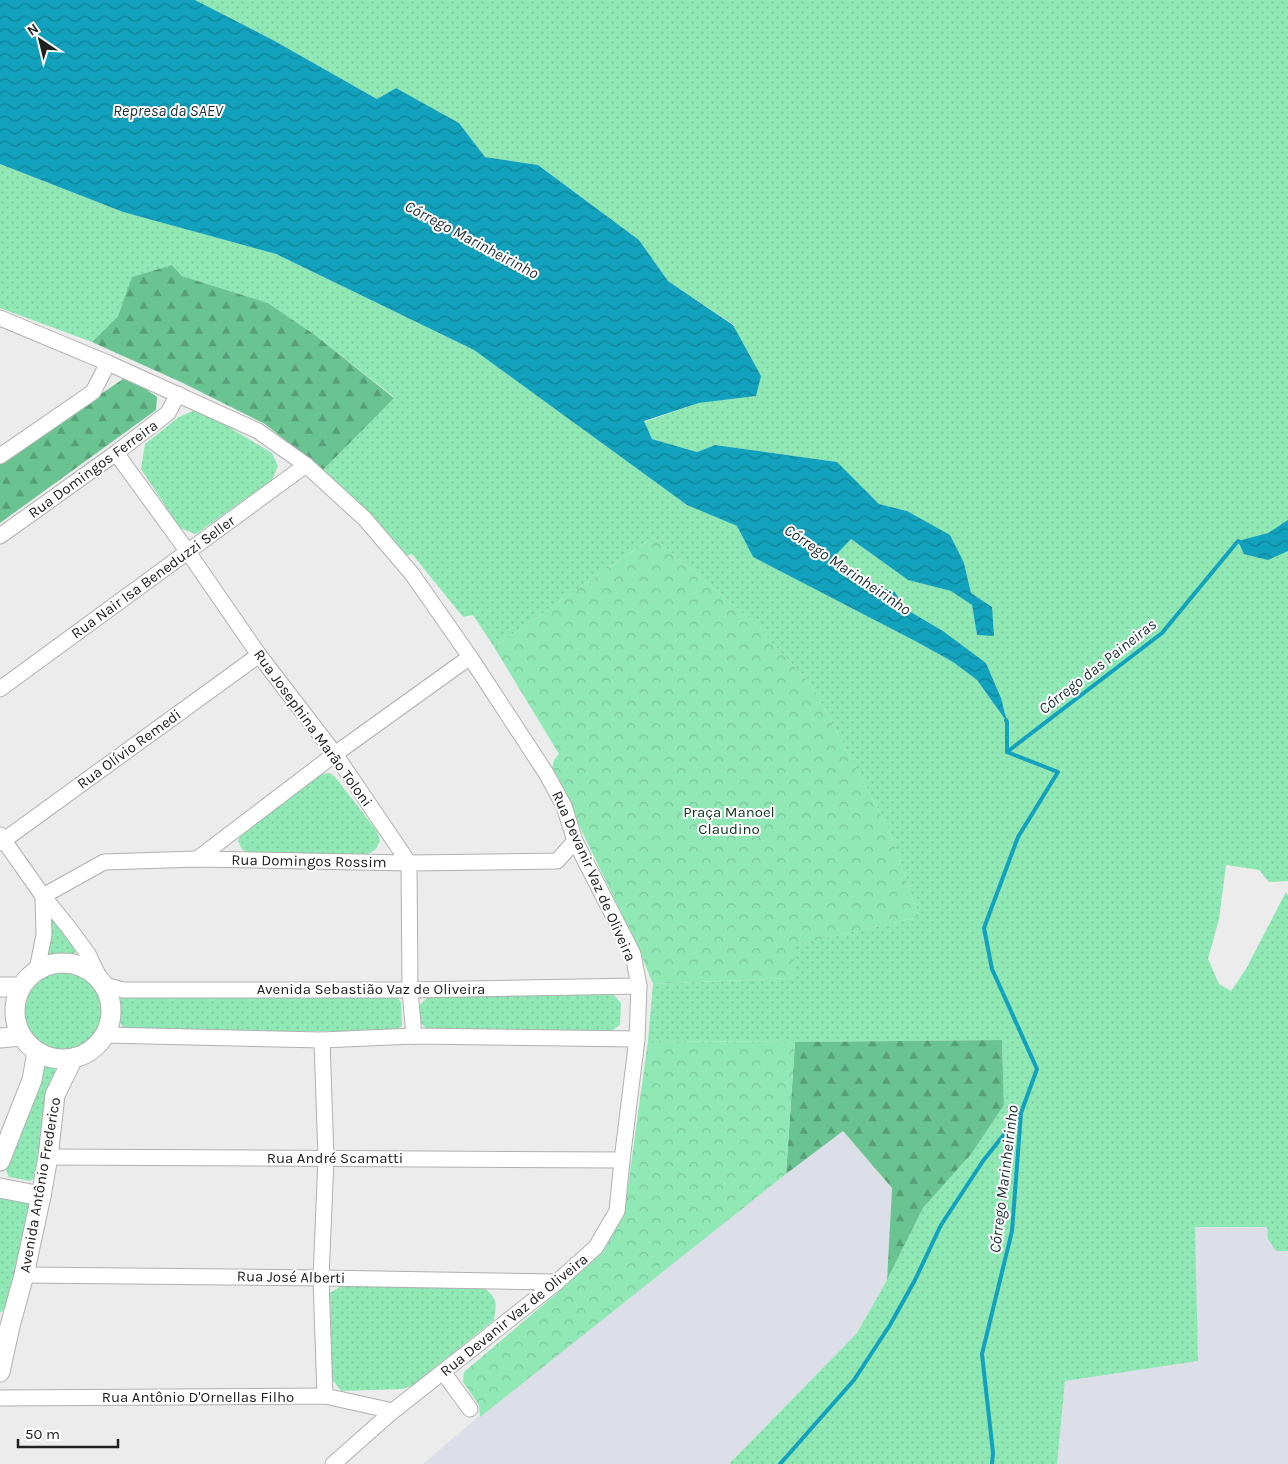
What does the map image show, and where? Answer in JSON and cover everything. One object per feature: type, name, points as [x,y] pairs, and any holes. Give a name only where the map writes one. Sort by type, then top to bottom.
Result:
[{"type":"street","name":"Rua Devanir Vaz de Oliveira","points":[[0,318],[108,363],[258,430],[306,465],[371,526],[412,574],[470,657],[546,773],[564,806],[576,841],[633,954],[639,986],[637,1039],[617,1211],[596,1247],[557,1282],[443,1372],[333,1464]]},
{"type":"street","points":[[0,456],[93,392],[108,363]]},
{"type":"street","name":"Rua Domingos Ferreira","points":[[0,536],[116,453],[168,413],[178,394]]},
{"type":"street","name":"Rua Josephina Marão Toloni","points":[[116,453],[188,552],[259,655],[336,754],[409,863]]},
{"type":"street","name":"Rua Nair Isa Beneduzzi Seller","points":[[0,689],[306,465]]},
{"type":"street","name":"Rua Olívio Remedi","points":[[1,840],[259,655]]},
{"type":"street","points":[[197,859],[336,754],[470,657]]},
{"type":"street","points":[[1,840],[88,954],[102,982],[111,1001],[111,1019],[105,1035],[97,1046],[86,1054],[60,1059],[37,1052],[28,1045],[15,1020],[15,1004],[20,988],[37,970],[53,963],[70,963],[87,968],[102,982]]},
{"type":"street","name":"Rua Domingos Rossim","points":[[43,896],[104,862],[197,859],[409,863],[557,861],[576,841]]},
{"type":"street","points":[[409,863],[410,990],[414,1036]]},
{"type":"street","points":[[37,970],[44,935],[43,896]]},
{"type":"street","name":"Avenida Sebastião Vaz de Oliveira","points":[[102,982],[123,990],[410,990],[639,986]]},
{"type":"street","points":[[0,987],[20,988]]},
{"type":"street","points":[[105,1035],[322,1040],[414,1036],[637,1039]]},
{"type":"street","points":[[0,1038],[22,1036]]},
{"type":"street","points":[[322,1040],[326,1158],[321,1278],[325,1396]]},
{"type":"street","name":"Avenida Antônio Frederico","points":[[0,1159],[32,1080],[37,1052]]},
{"type":"street","name":"Avenida Antônio Frederico","points":[[0,1372],[5,1325],[24,1275],[41,1196],[48,1157],[55,1095],[73,1058]]},
{"type":"street","name":"Rua André Scamatti","points":[[48,1157],[622,1160]]},
{"type":"street","points":[[0,1188],[41,1196]]},
{"type":"street","name":"Rua José Alberti","points":[[24,1275],[557,1282]]},
{"type":"street","points":[[443,1372],[470,1409]]},
{"type":"street","name":"Rua Antônio D'Ornellas Filho","points":[[0,1398],[325,1396],[394,1412]]},
{"type":"shaded area","points":[[843,1131],[892,1188],[887,1280],[857,1333],[729,1464],[423,1464],[472,1422]]},
{"type":"shaded area","points":[[1194,1227],[1267,1227],[1276,1251],[1288,1251],[1288,1464],[1057,1464],[1065,1381],[1198,1361]]},
{"type":"green space","points":[[195,0],[1288,0],[1288,881],[1269,882],[1259,870],[1226,865],[1219,919],[1208,959],[1219,984],[1231,991],[1246,969],[1286,892],[1288,895],[1288,1251],[1276,1251],[1268,1239],[1267,1227],[1195,1227],[1198,1361],[1065,1381],[1057,1464],[729,1464],[857,1333],[887,1280],[923,1208],[972,1153],[1004,1105],[1002,1040],[648,1041],[653,984],[794,978],[793,945],[919,917],[889,830],[812,686],[754,623],[653,537],[494,647],[473,615],[463,617],[412,554],[403,557],[370,515],[323,470],[394,397],[315,335],[268,303],[182,276],[172,265],[133,277],[118,316],[92,342],[0,308],[0,164],[123,212],[276,254],[474,350],[687,505],[737,526],[753,557],[953,662],[977,680],[1006,721],[1001,698],[986,663],[943,631],[904,608],[895,592],[860,581],[834,557],[851,539],[908,580],[952,591],[972,605],[977,635],[992,607],[971,593],[964,563],[907,511],[879,504],[836,462],[715,445],[697,452],[652,439],[644,422],[699,403],[756,396],[734,325],[668,281],[639,240],[538,165],[485,157],[459,123],[396,88],[377,99],[273,40]]},
{"type":"green space","points":[[172,265],[182,276],[268,303],[315,335],[394,398],[323,470],[265,424],[183,383],[92,342],[118,316],[132,277]]},
{"type":"green space","points":[[123,379],[131,379],[157,397],[156,410],[0,523],[0,463]]},
{"type":"green space","points":[[193,411],[207,414],[272,453],[278,466],[272,480],[196,534],[180,528],[141,469],[145,444],[179,417]]},
{"type":"green space","name":"Praça Manoel Claudino","points":[[653,537],[754,623],[812,686],[889,830],[919,917],[794,945],[794,978],[653,984],[640,952],[552,769],[554,760],[559,754],[494,647]]},
{"type":"green space","points":[[330,773],[377,831],[380,841],[376,849],[367,855],[250,855],[242,849],[238,841],[241,834],[321,774]]},
{"type":"green space","points":[[53,917],[78,950],[71,956],[60,953],[50,955],[46,952],[50,921]]},
{"type":"green space","points":[[62,971],[78,974],[91,983],[100,996],[103,1012],[100,1028],[91,1041],[78,1050],[62,1053],[46,1050],[33,1041],[24,1028],[21,1012],[24,996],[33,983],[46,974]]},
{"type":"green space","points":[[613,994],[621,1003],[620,1025],[610,1032],[428,1030],[420,1022],[419,1006],[429,996]]},
{"type":"green space","points":[[126,995],[396,996],[401,1002],[402,1026],[393,1031],[126,1031],[120,1023],[120,999]]},
{"type":"green space","points":[[1002,1040],[1004,1105],[972,1153],[923,1208],[887,1280],[892,1188],[843,1131],[786,1174],[795,1042]]},
{"type":"green space","points":[[648,1041],[795,1042],[786,1174],[480,1417],[479,1405],[463,1382],[464,1372],[603,1252],[624,1215]]},
{"type":"green space","points":[[49,1066],[55,1069],[55,1075],[39,1175],[30,1181],[9,1177],[5,1168],[41,1068]]},
{"type":"green space","points":[[0,1196],[24,1198],[31,1209],[8,1306],[0,1313]]},
{"type":"green space","points":[[343,1285],[484,1287],[495,1301],[494,1320],[413,1385],[403,1389],[341,1391],[332,1379],[330,1293]]},
{"type":"water","name":"Represa da SAEV","points":[[0,0],[195,0],[273,40],[377,99],[396,88],[459,123],[485,157],[538,165],[639,240],[668,281],[733,325],[761,376],[756,396],[699,403],[644,421],[652,439],[697,452],[715,445],[837,462],[879,504],[907,511],[950,535],[964,563],[971,593],[992,607],[994,636],[977,635],[972,605],[951,591],[908,580],[851,539],[834,557],[860,581],[895,592],[904,608],[943,631],[986,663],[1001,698],[1007,722],[977,680],[953,662],[753,557],[737,526],[687,505],[474,350],[276,254],[123,212],[0,164]]},
{"type":"water","points":[[1288,520],[1288,551],[1268,560],[1244,554],[1238,541],[1268,533]]},
{"type":"waterway","name":"Córrego das Paineiras","points":[[1007,752],[1162,633],[1238,541],[1242,543]]},
{"type":"waterway","name":"Córrego Marinheirinho","points":[[992,1464],[993,1453],[982,1354],[1012,1231],[1021,1113],[1037,1069],[992,969],[984,928],[1018,837],[1058,772],[1007,752],[1006,720]]},
{"type":"waterway","points":[[780,1464],[854,1380],[890,1325],[915,1280],[941,1225],[983,1161],[1021,1113]]}]
